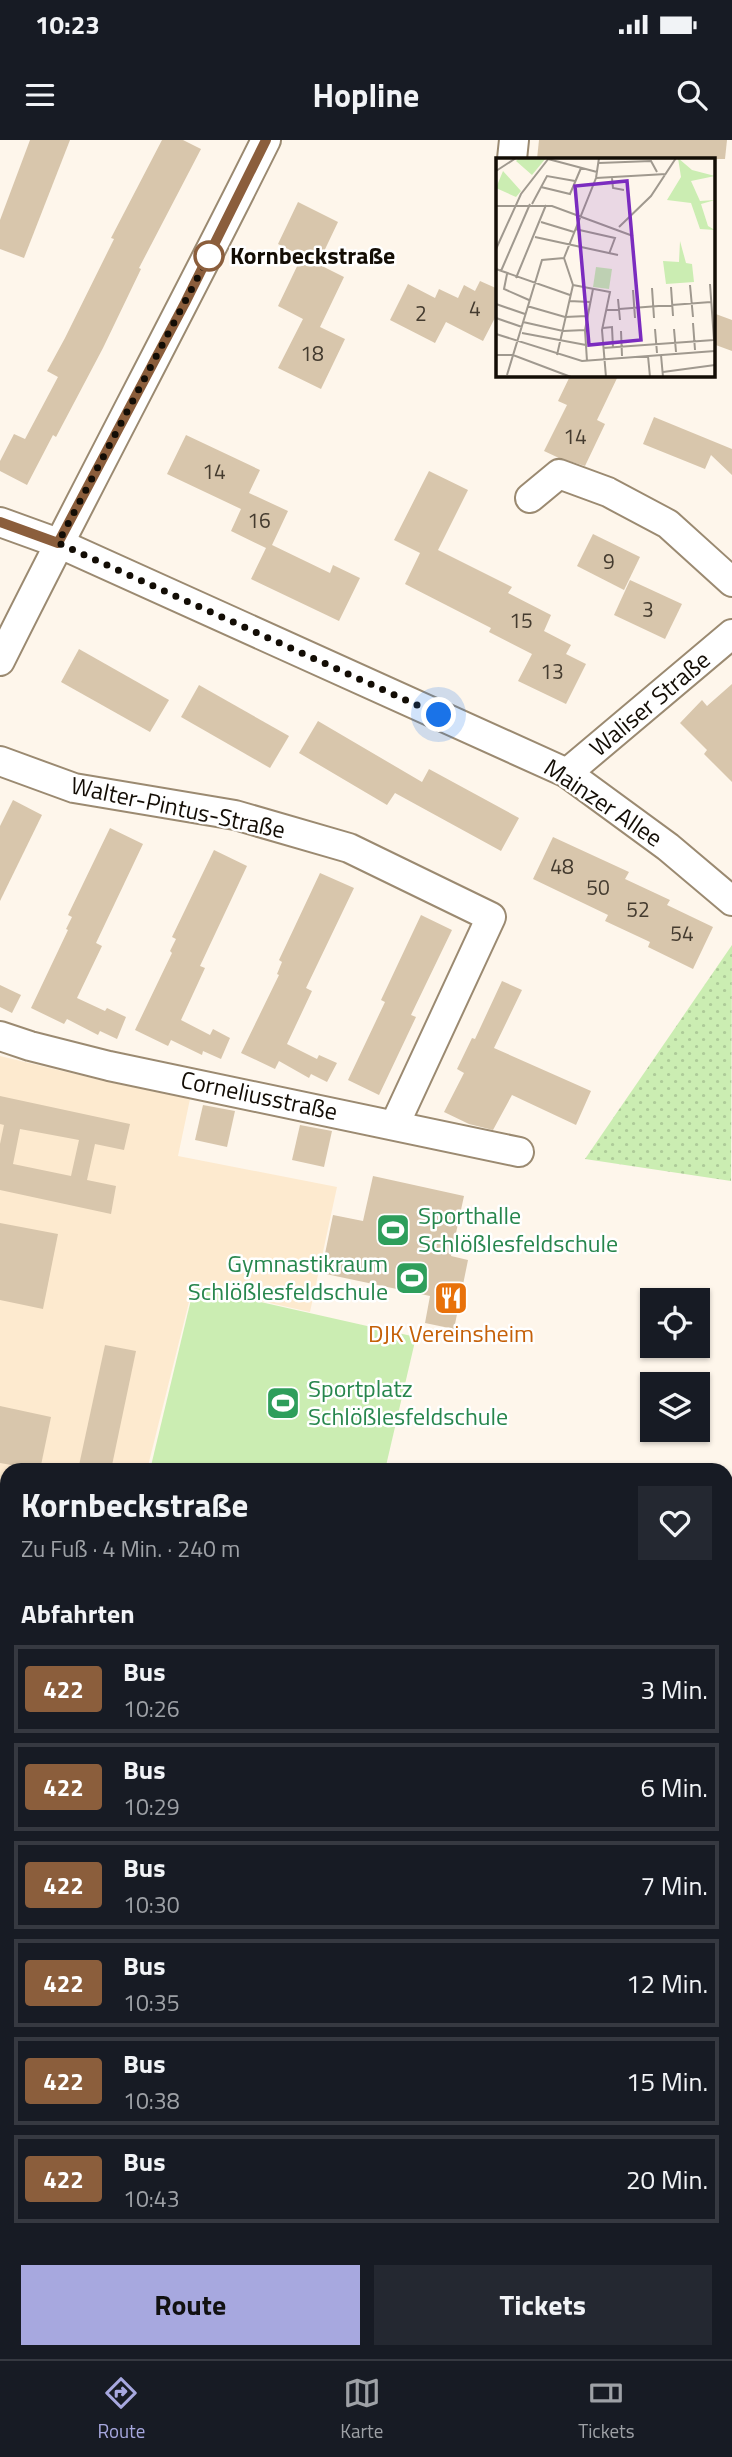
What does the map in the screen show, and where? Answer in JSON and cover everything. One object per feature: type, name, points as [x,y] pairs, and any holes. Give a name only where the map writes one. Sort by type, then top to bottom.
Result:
[{"type":"street","points":[[0,661],[266,140]]},
{"type":"street","points":[[512,158],[514,140]]},
{"type":"street","points":[[530,498],[559,474],[608,492],[668,524],[732,582]]},
{"type":"street","name":"Mainzer Allee","points":[[0,522],[58,543],[567,774],[668,847],[732,901]]},
{"type":"street","name":"Waliser Straße","points":[[567,774],[732,634]]},
{"type":"street","name":"Walter-Pintus-Straße","points":[[0,761],[74,788],[235,815],[349,848],[491,917],[395,1124]]},
{"type":"street","name":"Corneliusstraße","points":[[0,1036],[109,1066],[519,1152]]},
{"type":"shaded area","points":[[0,1056],[190,1099],[178,1156],[337,1187],[310,1312],[193,1286],[149,1463],[0,1463]]},
{"type":"green space","points":[[732,945],[731,1181],[585,1159]]},
{"type":"green space","name":"Sportplatz Schlößlesfeldschule","points":[[194,1287],[416,1337],[387,1463],[152,1463]]},
{"type":"building","points":[[30,140],[70,140],[24,258],[0,249],[0,220]]},
{"type":"building","points":[[162,140],[183,140],[201,149],[139,268],[141,269],[103,348],[27,485],[0,471],[0,461],[14,434],[25,439],[58,377],[47,371]]},
{"type":"building","points":[[539,140],[727,140],[725,159],[537,158]]},
{"type":"building","points":[[298,202],[338,222],[318,264],[344,277],[320,327],[345,339],[321,389],[278,368],[303,319],[278,306],[302,256],[278,244]]},
{"type":"building","points":[[480,281],[496,288],[496,316],[483,341],[446,322],[435,343],[390,320],[408,284],[435,298],[439,289],[458,298],[464,285],[475,291]]},
{"type":"building","points":[[714,313],[732,320],[732,351],[714,344]]},
{"type":"building","points":[[570,376],[618,376],[597,420],[605,424],[585,466],[544,451],[567,405],[558,401]]},
{"type":"building","points":[[654,417],[732,449],[732,475],[711,455],[705,469],[643,444]]},
{"type":"building","points":[[186,435],[260,470],[249,493],[288,511],[272,545],[330,573],[333,565],[360,578],[339,621],[251,579],[266,548],[231,531],[241,509],[167,474]]},
{"type":"building","points":[[429,471],[468,490],[438,550],[512,587],[508,593],[551,615],[544,631],[571,645],[566,654],[586,664],[566,704],[518,681],[532,654],[489,632],[491,628],[405,584],[420,553],[394,540]]},
{"type":"building","points":[[593,534],[640,557],[624,590],[577,566]]},
{"type":"building","points":[[630,580],[682,604],[665,639],[614,615]]},
{"type":"building","points":[[79,649],[169,700],[150,732],[61,682]]},
{"type":"building","points":[[732,684],[732,782],[704,754],[707,750],[680,723],[702,700],[707,706]]},
{"type":"building","points":[[199,685],[289,736],[270,768],[181,717]]},
{"type":"building","points":[[318,721],[422,782],[429,769],[519,818],[501,851],[395,793],[387,805],[299,753]]},
{"type":"building","points":[[13,800],[42,815],[0,901],[0,826]]},
{"type":"building","points":[[110,828],[143,844],[96,943],[102,946],[77,998],[126,1017],[117,1039],[100,1031],[98,1035],[67,1019],[64,1024],[31,1008],[68,930],[66,929],[72,917],[68,915]]},
{"type":"building","points":[[553,837],[629,872],[625,879],[670,900],[667,905],[713,927],[693,969],[648,947],[650,942],[605,921],[608,915],[533,879]]},
{"type":"building","points":[[214,850],[247,866],[200,966],[205,968],[181,1020],[210,1035],[213,1029],[230,1038],[221,1059],[203,1051],[202,1055],[171,1040],[168,1046],[135,1030],[172,953],[170,951],[176,939],[172,937]]},
{"type":"building","points":[[320,873],[354,888],[306,988],[312,991],[287,1044],[317,1059],[319,1055],[337,1063],[327,1082],[311,1074],[309,1078],[279,1061],[275,1069],[241,1053],[279,975],[277,974],[282,962],[279,960]]},
{"type":"building","points":[[421,915],[452,930],[411,1015],[416,1017],[379,1095],[348,1080],[385,1002],[381,1000]]},
{"type":"building","points":[[502,981],[522,990],[494,1048],[591,1091],[576,1125],[512,1095],[493,1130],[469,1124],[444,1112],[464,1073],[457,1069],[472,1038],[475,1039]]},
{"type":"building","points":[[0,985],[21,995],[12,1013],[0,1007]]},
{"type":"building","points":[[0,1096],[130,1124],[124,1150],[95,1144],[87,1180],[116,1186],[111,1214],[0,1190],[0,1144],[4,1125],[0,1124]],"holes":[[[20,1129],[79,1140],[71,1176],[13,1164]]]},
{"type":"building","points":[[203,1105],[235,1111],[227,1147],[195,1140]]},
{"type":"building","points":[[300,1125],[332,1131],[324,1167],[292,1160]]},
{"type":"building","name":"Sporthalle Schlößlesfeldschule","points":[[373,1176],[464,1196],[451,1256],[468,1260],[454,1329],[425,1323],[430,1296],[321,1273],[333,1215],[363,1221]]},
{"type":"building","points":[[0,1223],[58,1234],[43,1309],[0,1300]]},
{"type":"building","points":[[105,1345],[136,1351],[112,1463],[80,1463]]},
{"type":"building","points":[[0,1406],[51,1417],[41,1463],[0,1463]]},
{"type":"bus line","name":"422","points":[[0,522],[58,543],[185,303],[266,140]]},
{"type":"place","name":"Kornbeckstraße","points":[[209,256]]},
{"type":"place","name":"Sporthalle Schlößlesfeldschule","points":[[393,1230]]},
{"type":"place","name":"Gymnastikraum Schlößlesfeldschule","points":[[412,1278]]},
{"type":"place","name":"DJK Vereinsheim","points":[[451,1298]]},
{"type":"place","name":"Sportplatz Schlößlesfeldschule","points":[[283,1403]]},
{"type":"route","points":[[209,256],[58,543],[439,715]]}]
